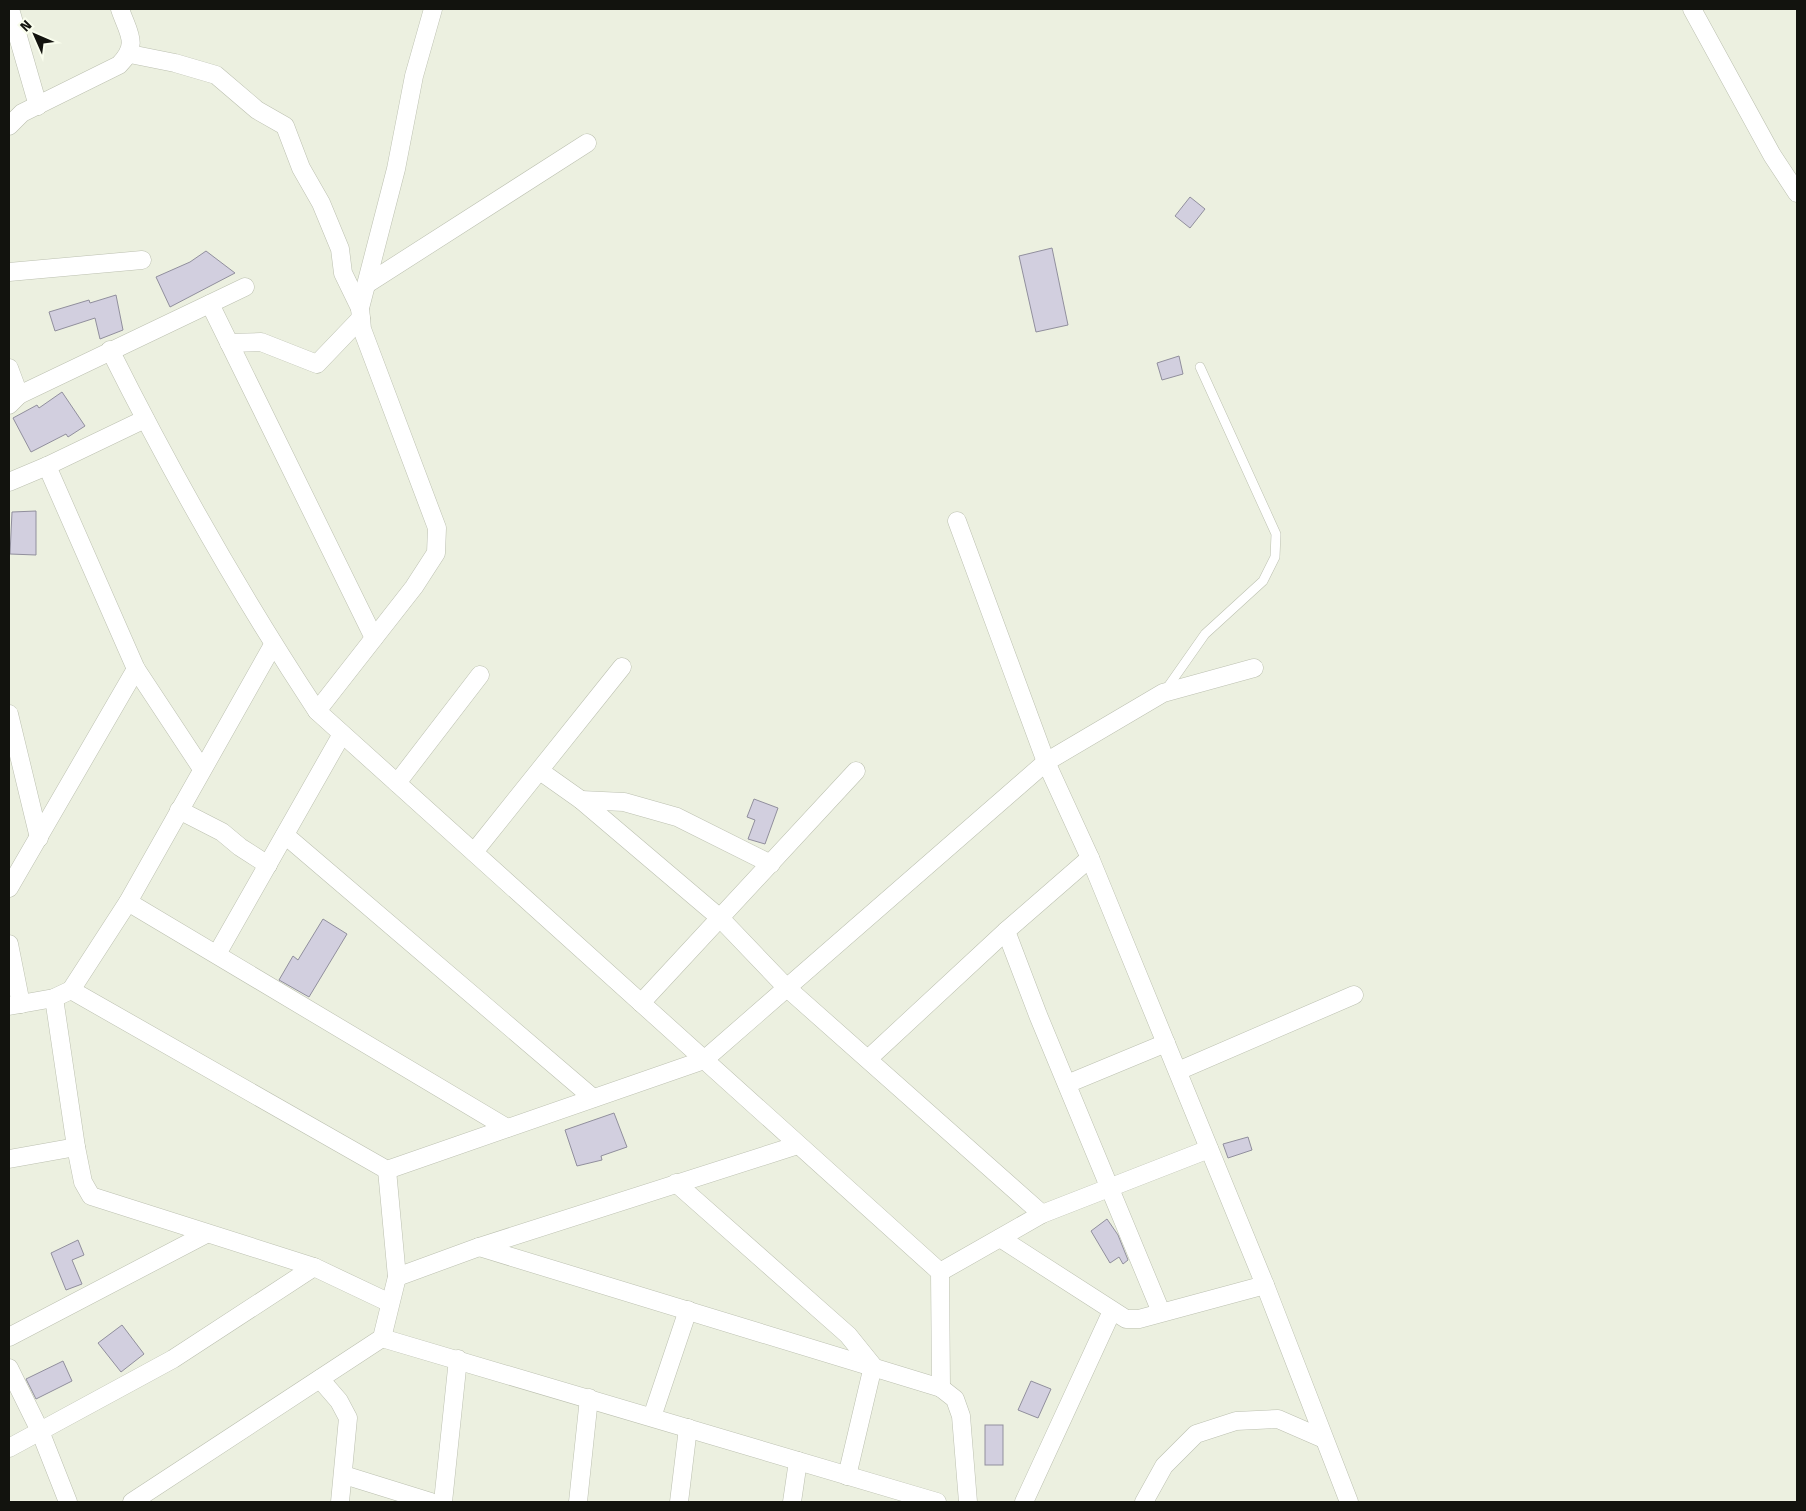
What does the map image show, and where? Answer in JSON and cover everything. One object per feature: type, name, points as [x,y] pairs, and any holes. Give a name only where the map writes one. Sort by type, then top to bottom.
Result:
[{"type":"street","points":[[10,9],[38,106]]},
{"type":"street","points":[[9,126],[22,113],[119,65],[130,54],[132,44],[120,9]]},
{"type":"street","points":[[229,342],[261,342],[317,364],[360,313],[396,168],[414,76],[433,9]]},
{"type":"street","points":[[1692,9],[1772,155],[1797,193]]},
{"type":"street","points":[[130,54],[175,63],[216,75],[257,110],[285,126],[301,168],[321,203],[340,249],[343,273],[360,313],[362,329],[437,528],[436,552],[414,587],[317,711]]},
{"type":"street","points":[[367,284],[587,143]]},
{"type":"street","points":[[9,272],[142,260]]},
{"type":"street","points":[[9,368],[14,400],[110,350],[245,287]]},
{"type":"street","points":[[210,304],[374,638]]},
{"type":"street","points":[[110,350],[145,419],[273,645],[317,711],[940,1272],[941,1388]]},
{"type":"street","points":[[9,482],[145,419]]},
{"type":"street","points":[[47,466],[136,669],[202,769]]},
{"type":"street","points":[[957,521],[1046,762],[1090,858],[1178,1071],[1265,1285],[1348,1502]]},
{"type":"street","points":[[9,944],[15,1005],[54,998],[71,990],[128,902],[273,645]]},
{"type":"street","points":[[474,852],[622,667]]},
{"type":"street","points":[[71,990],[387,1170],[704,1060],[1046,762],[1163,693],[1254,668]]},
{"type":"street","points":[[9,888],[136,669]]},
{"type":"street","points":[[397,783],[480,675]]},
{"type":"street","points":[[9,714],[38,838]]},
{"type":"street","points":[[217,954],[342,734]]},
{"type":"street","points":[[540,771],[581,800],[720,918],[786,987],[1042,1214]]},
{"type":"street","points":[[641,1003],[856,771]]},
{"type":"street","points":[[581,800],[624,802],[677,817],[771,864]]},
{"type":"street","points":[[179,810],[222,832],[240,847],[268,865]]},
{"type":"street","points":[[285,835],[594,1098]]},
{"type":"street","points":[[868,1059],[1006,931],[1090,858]]},
{"type":"street","points":[[128,902],[507,1128]]},
{"type":"street","points":[[1006,931],[1161,1312]]},
{"type":"street","points":[[1178,1071],[1354,995]]},
{"type":"street","points":[[54,998],[76,1147],[83,1182],[91,1196],[314,1267],[390,1303]]},
{"type":"street","points":[[1067,1084],[1166,1043]]},
{"type":"street","points":[[396,1277],[479,1247],[798,1145]]},
{"type":"street","points":[[9,1159],[76,1147]]},
{"type":"street","points":[[940,1272],[1042,1214],[1209,1149]]},
{"type":"street","points":[[132,1502],[382,1338],[396,1277],[387,1170]]},
{"type":"street","points":[[676,1183],[848,1335],[873,1366]]},
{"type":"street","points":[[9,1337],[206,1234]]},
{"type":"street","points":[[1000,1238],[1112,1311],[1126,1318],[1139,1318],[1265,1285]]},
{"type":"street","points":[[479,1247],[941,1388],[955,1399],[961,1416],[968,1502]]},
{"type":"street","points":[[9,1448],[173,1359],[314,1267]]},
{"type":"street","points":[[652,1417],[688,1310]]},
{"type":"street","points":[[1024,1502],[1112,1311]]},
{"type":"street","points":[[382,1338],[936,1502]]},
{"type":"street","points":[[443,1502],[458,1359]]},
{"type":"street","points":[[847,1476],[873,1366]]},
{"type":"street","points":[[9,1368],[40,1431],[68,1502]]},
{"type":"street","points":[[320,1379],[339,1401],[348,1418],[344,1475],[339,1501]]},
{"type":"street","points":[[578,1502],[589,1398]]},
{"type":"street","points":[[1144,1502],[1164,1466],[1196,1434],[1236,1421],[1278,1419],[1324,1439]]},
{"type":"street","points":[[679,1502],[688,1428]]},
{"type":"street","points":[[792,1502],[798,1461]]},
{"type":"street","points":[[344,1475],[432,1502]]},
{"type":"lane","points":[[1163,693],[1205,634],[1263,581],[1275,557],[1276,534],[1200,367]]},
{"type":"building","points":[[1190,197],[1205,209],[1190,228],[1175,216]]},
{"type":"building","points":[[1052,248],[1068,325],[1036,332],[1019,256]]},
{"type":"building","points":[[206,251],[235,273],[170,307],[156,277],[190,262]]},
{"type":"building","points":[[116,295],[123,330],[100,339],[95,318],[55,331],[49,312],[89,300],[90,303]]},
{"type":"building","points":[[1179,356],[1183,374],[1162,380],[1157,363]]},
{"type":"building","points":[[62,392],[85,426],[68,437],[66,434],[31,452],[13,418],[37,405],[39,408]]},
{"type":"building","points":[[36,511],[36,555],[10,554],[12,512]]},
{"type":"building","points":[[754,799],[778,808],[765,844],[748,839],[755,820],[747,817]]},
{"type":"building","points":[[323,919],[347,934],[309,997],[279,980],[293,956],[298,960]]},
{"type":"building","points":[[614,1113],[627,1147],[601,1156],[602,1160],[577,1166],[565,1130]]},
{"type":"building","points":[[1248,1137],[1252,1150],[1228,1158],[1223,1144]]},
{"type":"building","points":[[1107,1219],[1118,1235],[1128,1260],[1123,1264],[1119,1257],[1110,1263],[1091,1231]]},
{"type":"building","points":[[78,1240],[84,1255],[72,1260],[82,1284],[66,1290],[51,1253]]},
{"type":"building","points":[[122,1325],[144,1354],[121,1372],[98,1343]]},
{"type":"building","points":[[63,1361],[72,1381],[36,1399],[26,1379]]},
{"type":"building","points":[[1031,1381],[1051,1389],[1038,1418],[1018,1410]]},
{"type":"building","points":[[985,1425],[1003,1425],[1003,1465],[985,1465]]}]
